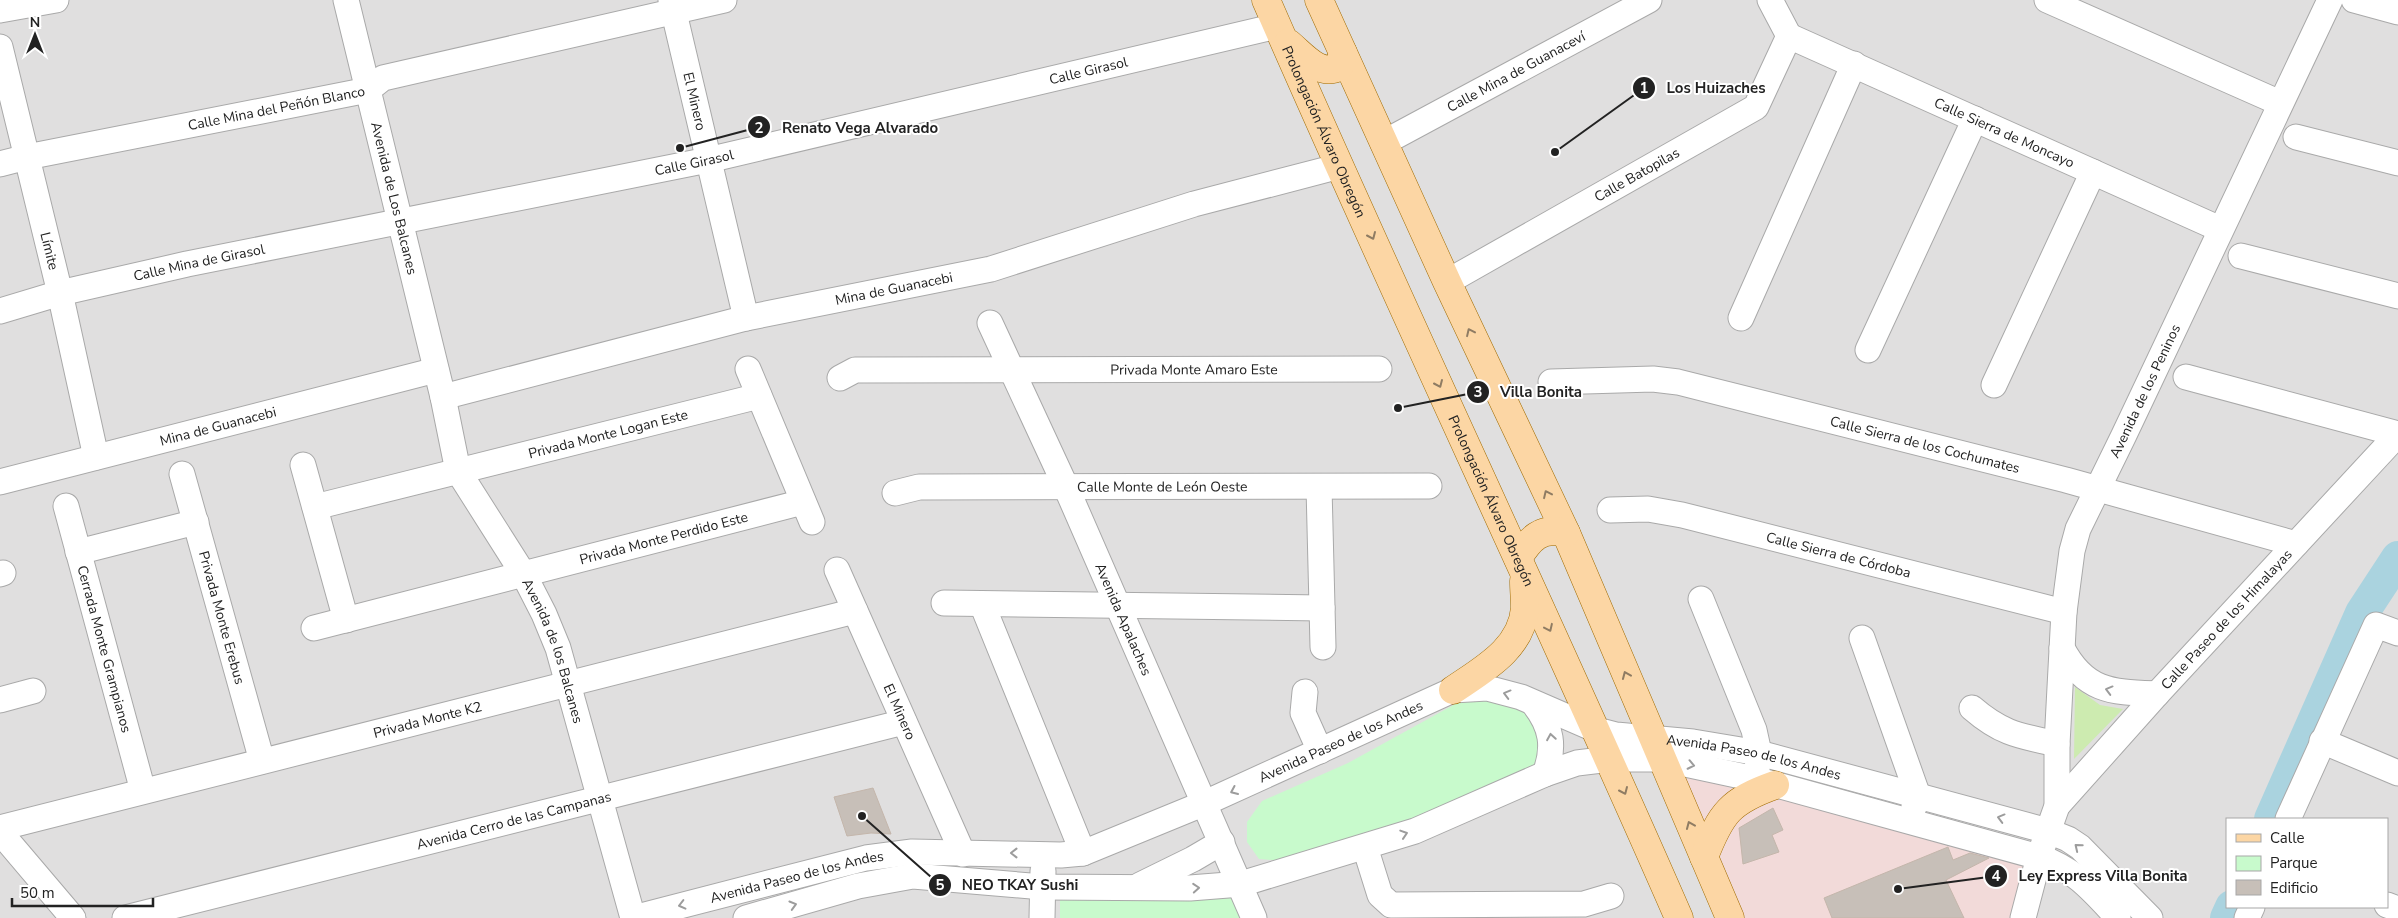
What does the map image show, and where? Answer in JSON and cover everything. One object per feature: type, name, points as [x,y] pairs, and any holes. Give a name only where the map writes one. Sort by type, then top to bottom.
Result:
[{"type":"main road","name":"Prolongación Álvaro Obregón","points":[[1266,0],[1597,730],[1680,918]]},
{"type":"main road","points":[[1319,0],[1447,282],[1566,533],[1730,918]]},
{"type":"main road","points":[[1281,33],[1321,70],[1330,71],[1339,67],[1343,53]]},
{"type":"main road","points":[[1453,690],[1498,658],[1515,639],[1525,608],[1521,566],[1534,536],[1550,530],[1566,533]]},
{"type":"main road","points":[[1704,857],[1716,828],[1735,805],[1765,782]]},
{"type":"street","points":[[0,10],[56,0]]},
{"type":"street","name":"Avenida de Los Balcanes","points":[[346,0],[443,397]]},
{"type":"street","name":"Calle Mina del Peñón Blanco","points":[[0,164],[27,157],[368,90],[383,78],[672,6],[724,0]]},
{"type":"street","name":"Calle Mina de Guanaceví","points":[[1383,143],[1649,0]]},
{"type":"street","points":[[1770,0],[1789,36]]},
{"type":"street","points":[[2047,0],[2280,103]]},
{"type":"street","name":"Avenida de los Peninos","points":[[2057,806],[2056,744],[2064,612],[2074,539],[2330,0]]},
{"type":"street","points":[[2354,0],[2398,12]]},
{"type":"street","name":"El Minero","points":[[672,6],[746,318]]},
{"type":"street","name":"Calle Girasol","points":[[400,222],[708,160],[1281,33]]},
{"type":"street","name":"Calle Sierra de Moncayo","points":[[1789,36],[2220,229]]},
{"type":"street","name":"Calle Batopilas","points":[[1447,282],[1756,107],[1789,36]]},
{"type":"street","name":"Límite","points":[[0,47],[60,293],[96,457]]},
{"type":"street","points":[[1741,318],[1854,64]]},
{"type":"street","points":[[1868,350],[1975,119]]},
{"type":"street","points":[[2296,137],[2398,163]]},
{"type":"street","name":"Mina de Guanacebi","points":[[443,397],[746,318],[991,269],[1194,204],[1340,166]]},
{"type":"street","points":[[1994,385],[2093,172]]},
{"type":"street","name":"Calle Mina de Girasol","points":[[0,311],[60,293],[187,264],[400,222]]},
{"type":"street","points":[[2242,256],[2398,296]]},
{"type":"street","name":"Avenida Apalaches","points":[[990,323],[1009,368],[1066,487],[1241,884],[1254,918]]},
{"type":"street","name":"Privada Monte Amaro Este","points":[[840,378],[855,370],[1009,368],[1379,369]]},
{"type":"street","points":[[748,369],[759,396]]},
{"type":"street","name":"Mina de Guanacebi","points":[[0,482],[436,370]]},
{"type":"street","points":[[2186,377],[2398,434]]},
{"type":"street","name":"Calle Sierra de los Cochumates","points":[[1550,382],[1653,379],[1678,382],[2066,480],[2096,490],[2296,544]]},
{"type":"street","name":"Privada Monte Logan Este","points":[[315,508],[759,396]]},
{"type":"street","name":"Privada Monte Perdido Este","points":[[314,628],[524,575],[808,512],[759,396]]},
{"type":"street","name":"Avenida de los Balcanes","points":[[443,397],[458,471],[524,575],[544,614],[558,648],[633,918]]},
{"type":"street","name":"Calle Paseo de los Himalayas","points":[[2057,806],[2157,694],[2398,434]]},
{"type":"street","points":[[303,465],[346,620]]},
{"type":"street","name":"Privada Monte Erebus","points":[[182,474],[262,761]]},
{"type":"street","name":"Calle Monte de León Oeste","points":[[895,493],[919,486],[1319,488],[1429,486]]},
{"type":"street","points":[[1319,488],[1323,648]]},
{"type":"street","name":"Cerrada Monte Grampianos","points":[[66,506],[143,791]]},
{"type":"street","name":"Calle Sierra de Córdoba","points":[[1610,510],[1648,509],[1682,515],[2064,612]]},
{"type":"street","points":[[78,552],[196,522]]},
{"type":"street","name":"El Minero","points":[[837,570],[963,854]]},
{"type":"street","points":[[1701,599],[1754,730],[1765,782]]},
{"type":"street","points":[[944,603],[1322,608]]},
{"type":"street","points":[[982,604],[1083,853]]},
{"type":"street","name":"Privada Monte K2","points":[[0,828],[855,611]]},
{"type":"street","points":[[2288,818],[2322,741],[2387,629]]},
{"type":"street","points":[[1862,638],[1918,796],[1910,822]]},
{"type":"street","points":[[2062,648],[2070,663],[2093,685],[2107,691],[2157,694]]},
{"type":"street","name":"Avenida Paseo de los Andes","points":[[633,918],[866,858],[912,852],[963,854],[1083,853],[1205,803],[1453,690],[1487,688],[1520,698],[1597,730],[1765,782],[2056,862],[2073,872],[2118,918]]},
{"type":"street","points":[[0,700],[33,691]]},
{"type":"street","points":[[1305,692],[1303,713],[1320,751]]},
{"type":"street","points":[[1534,704],[1544,717],[1550,731],[1552,746],[1550,760],[1544,774]]},
{"type":"street","points":[[1972,708],[1990,723],[2012,735],[2056,744]]},
{"type":"street","name":"Avenida Cerro de las Campanas","points":[[125,918],[904,722]]},
{"type":"street","points":[[2322,741],[2398,773]]},
{"type":"street","name":"Avenida Paseo de los Andes","points":[[746,918],[858,886],[913,876],[1042,887],[1190,888],[1241,884],[1415,831],[1544,774],[1577,763],[1610,759],[1693,742],[1760,753],[2048,831],[2068,839],[2080,847],[2150,918]]},
{"type":"street","points":[[2023,918],[2039,856],[2057,806]]},
{"type":"street","points":[[0,832],[73,918]]},
{"type":"street","points":[[1133,888],[1193,859],[1222,842]]},
{"type":"street","points":[[1365,847],[1380,895],[1391,905],[1584,904],[1611,896]]},
{"type":"street","points":[[1042,918],[1043,853]]},
{"type":"shaded area","points":[[0,0],[2398,0],[2398,918],[0,918]]},
{"type":"shaded area","points":[[1662,759],[2039,857],[2021,918],[1732,918]]},
{"type":"green space","points":[[2075,687],[2100,705],[2123,709],[2074,759]]},
{"type":"green space","points":[[1498,699],[1535,712],[1543,731],[1538,763],[1432,812],[1287,861],[1259,859],[1247,842],[1247,822],[1262,801],[1348,763],[1457,703]]},
{"type":"green space","points":[[1239,893],[1248,918],[1060,918],[1060,898]]},
{"type":"building","points":[[873,788],[891,834],[871,833],[847,836],[834,797]]},
{"type":"building","points":[[1773,808],[1783,830],[1772,835],[1779,852],[1743,864],[1739,828]]},
{"type":"building","points":[[1948,847],[1953,860],[1970,853],[1989,858],[1946,880],[1964,918],[1832,918],[1824,898]]},
{"type":"waterway","points":[[2271,818],[2362,613],[2398,558]]},
{"type":"waterway","points":[[2227,918],[2232,908]]},
{"type":"place","name":"Renato Vega Alvarado","points":[[680,148]]},
{"type":"place","name":"Los Huizaches","points":[[1555,152]]},
{"type":"place","name":"Villa Bonita","points":[[1398,408]]},
{"type":"place","name":"NEO TKAY Sushi","points":[[862,816]]},
{"type":"place","name":"Ley Express Villa Bonita","points":[[1898,889]]}]
